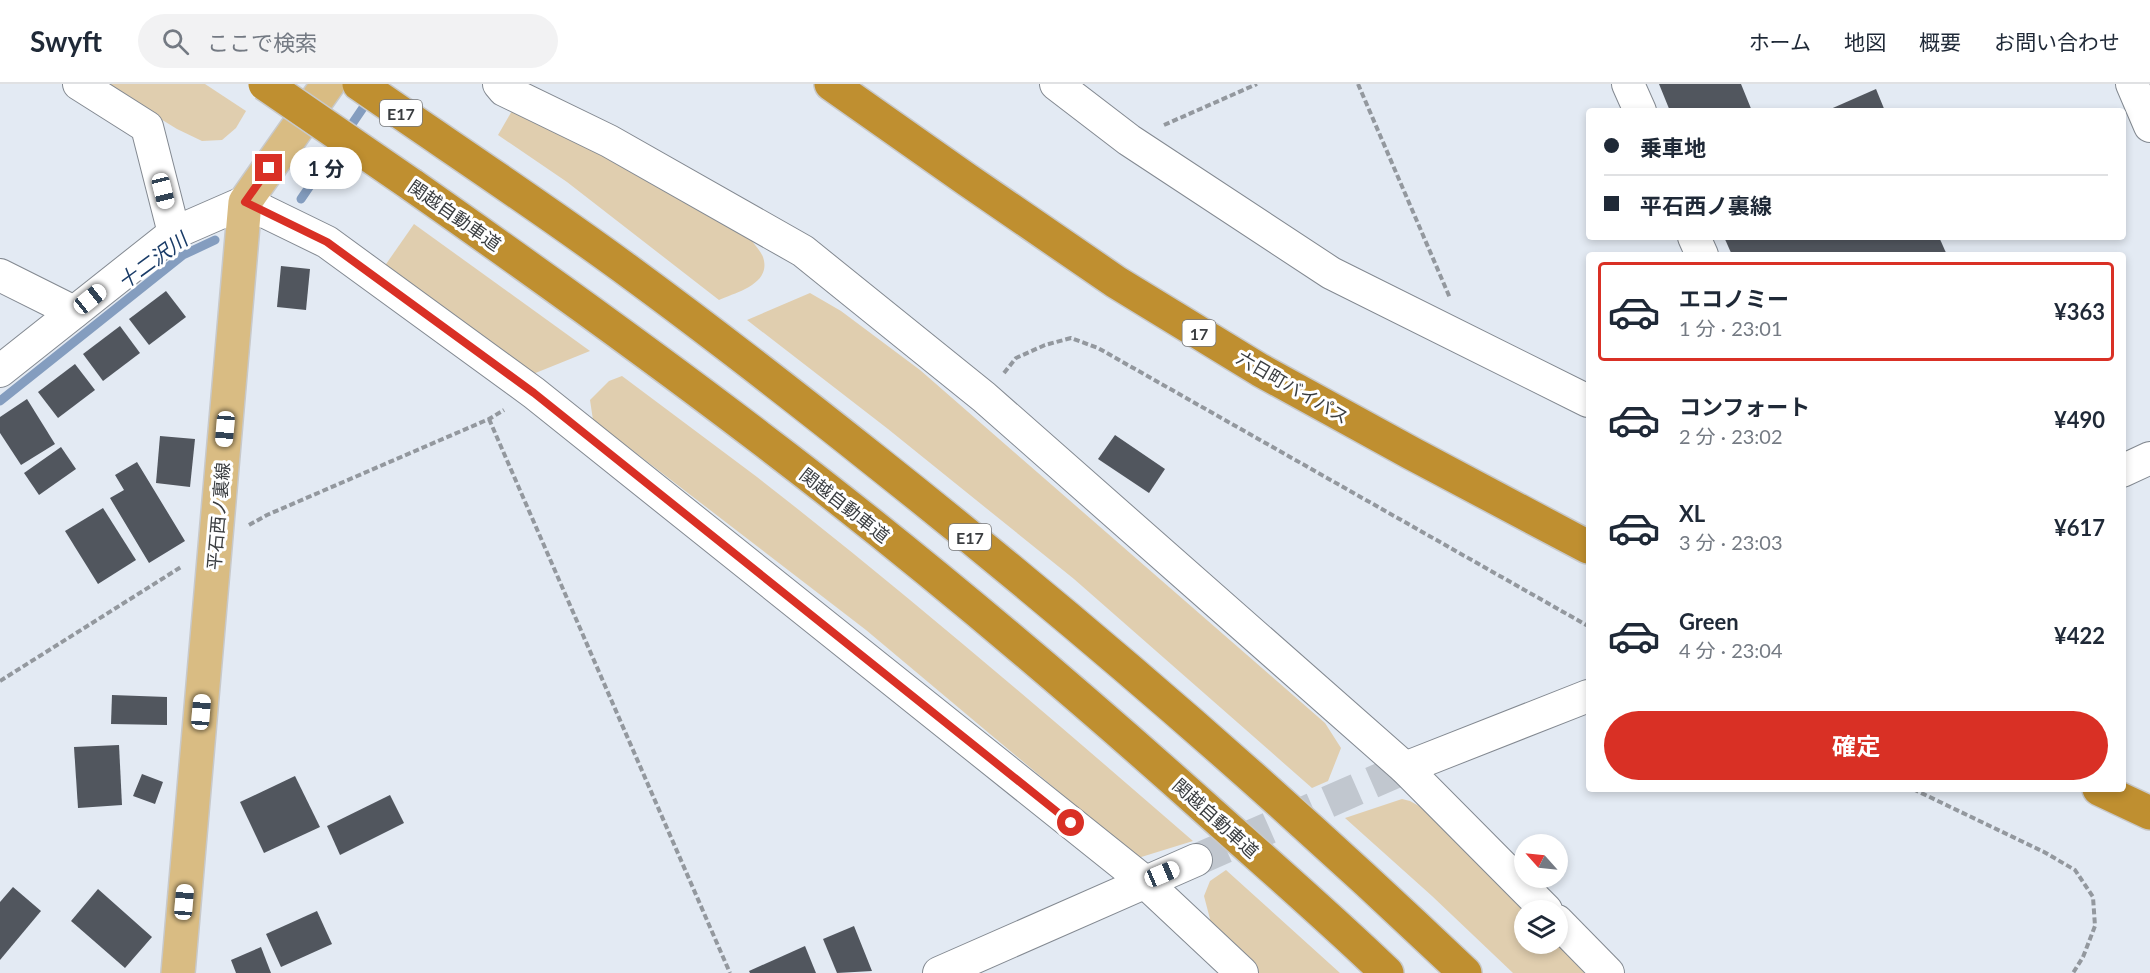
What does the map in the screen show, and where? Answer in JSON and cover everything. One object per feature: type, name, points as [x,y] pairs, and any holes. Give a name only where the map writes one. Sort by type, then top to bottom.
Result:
[{"type":"highway","name":"関越自動車道","points":[[265,84],[583,305],[743,425],[961,597],[1156,764],[1387,973]]},
{"type":"highway","name":"E17","points":[[359,84],[622,267],[798,400],[997,558],[1191,723],[1382,894],[1465,973]]},
{"type":"highway","name":"六日町バイパス","points":[[831,84],[975,186],[1116,282],[1173,317],[1260,370],[1586,546]]},
{"type":"highway","points":[[2105,792],[2150,813]]},
{"type":"main road","points":[[245,202],[328,84]]},
{"type":"main road","name":"平石西ノ裏線","points":[[178,973],[245,202]]},
{"type":"street","points":[[79,84],[147,127],[174,233]]},
{"type":"street","points":[[499,84],[504,90],[609,141],[803,251],[984,397],[1405,768],[1536,900]]},
{"type":"street","points":[[1056,84],[1129,140],[1331,273],[1586,400]]},
{"type":"street","points":[[1628,84],[1639,108]]},
{"type":"street","points":[[2133,84],[2150,126]]},
{"type":"street","points":[[0,371],[174,233],[245,202],[327,242],[534,393],[1145,882],[1242,973]]},
{"type":"street","points":[[0,275],[74,312]]},
{"type":"street","points":[[2126,469],[2150,458]]},
{"type":"street","points":[[1405,768],[1586,697]]},
{"type":"street","points":[[939,973],[1196,860]]},
{"type":"street","points":[[1568,932],[1608,973]]},
{"type":"path","points":[[1129,140],[1257,84]]},
{"type":"path","points":[[1358,84],[1451,296],[1442,328]]},
{"type":"path","points":[[984,397],[1016,358],[1045,345],[1071,338],[1098,348],[1586,625]]},
{"type":"path","points":[[0,681],[267,515],[489,419],[534,393]]},
{"type":"path","points":[[489,419],[730,973]]},
{"type":"path","points":[[1919,792],[2044,852],[2075,870],[2093,897],[2095,926],[2083,957],[2073,973]]},
{"type":"shaded area","points":[[104,84],[205,84],[246,111],[236,128],[222,140],[202,141],[177,129]]},
{"type":"shaded area","points":[[517,102],[643,166],[752,241],[763,257],[764,266],[758,280],[751,286],[719,300],[567,182],[498,135]]},
{"type":"shaded area","points":[[414,224],[590,351],[533,374],[384,267]]},
{"type":"shaded area","points":[[810,293],[841,311],[920,370],[1325,723],[1341,748],[1328,781],[1312,788],[1074,579],[888,429],[747,320]]},
{"type":"shaded area","points":[[622,376],[757,477],[868,565],[1193,841],[1138,858],[866,630],[593,420],[590,400],[609,381]]},
{"type":"shaded area","points":[[1402,799],[1419,806],[1519,900],[1514,900],[1514,954],[1568,954],[1568,949],[1592,973],[1513,973],[1345,818]]},
{"type":"shaded area","points":[[1226,870],[1340,973],[1254,973],[1207,930],[1210,919],[1204,896],[1210,881]]},
{"type":"building","points":[[1659,84],[1741,84],[1751,108],[1669,108]]},
{"type":"building","points":[[1876,89],[1884,108],[1833,108]]},
{"type":"building","points":[[1725,240],[1940,240],[1946,252],[1731,252]]},
{"type":"building","points":[[281,266],[310,269],[306,310],[277,307]]},
{"type":"building","points":[[166,291],[186,317],[149,345],[129,319]]},
{"type":"building","points":[[120,326],[140,353],[103,381],[83,354]]},
{"type":"building","points":[[75,364],[95,390],[58,418],[38,392]]},
{"type":"building","points":[[27,399],[55,444],[21,465],[0,433],[0,417]]},
{"type":"building","points":[[1115,435],[1165,469],[1149,493],[1098,459]]},
{"type":"building","points":[[160,436],[195,439],[190,487],[156,483]]},
{"type":"building","points":[[61,447],[76,469],[39,495],[24,473]]},
{"type":"building","points":[[137,462],[185,541],[149,563],[110,498],[124,490],[115,475]]},
{"type":"building","points":[[103,508],[136,560],[98,584],[65,531]]},
{"type":"building","points":[[112,695],[167,697],[167,725],[111,724]]},
{"type":"building","points":[[119,745],[122,805],[78,808],[74,747]]},
{"type":"building","points":[[142,774],[163,782],[155,804],[133,796]]},
{"type":"building","points":[[295,776],[320,827],[264,853],[240,802]]},
{"type":"building","points":[[390,795],[404,823],[340,855],[327,826]]},
{"type":"building","points":[[13,887],[41,911],[0,960],[0,902]]},
{"type":"building","points":[[98,889],[152,937],[125,968],[71,921]]},
{"type":"building","points":[[317,911],[332,944],[281,967],[266,934]]},
{"type":"building","points":[[854,926],[872,971],[837,973],[823,939]]},
{"type":"building","points":[[805,946],[816,973],[750,973],[749,971]]},
{"type":"building","points":[[261,947],[271,973],[236,973],[231,960]]},
{"type":"waterway","name":"十二沢川","points":[[301,199],[369,99]]},
{"type":"waterway","name":"十二沢川","points":[[0,401],[183,255],[215,240]]},
{"type":"tunnel","points":[[1196,860],[1405,768]]},
{"type":"route","points":[[269,168],[245,202],[327,242],[534,393],[1071,823]]}]
